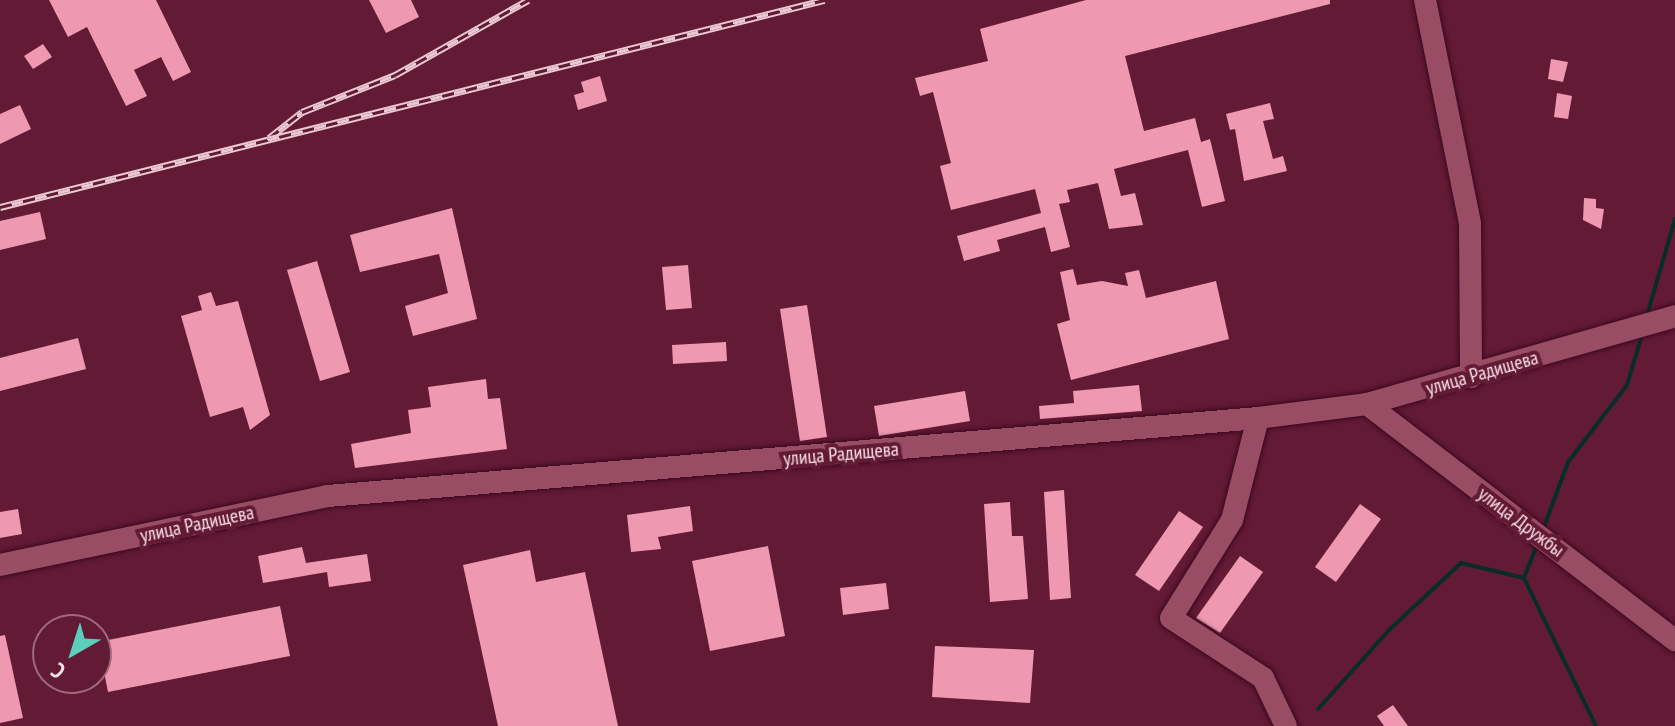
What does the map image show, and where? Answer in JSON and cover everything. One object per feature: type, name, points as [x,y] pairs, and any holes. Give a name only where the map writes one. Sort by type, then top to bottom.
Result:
[{"type":"street","points":[[1425,0],[1470,224],[1471,377]]},
{"type":"street","name":"улица Радищева","points":[[0,565],[328,496],[1258,418],[1367,404],[1471,377],[1675,316]]},
{"type":"street","name":"улица Дружбы","points":[[1367,404],[1675,640]]},
{"type":"street","points":[[1258,418],[1232,520],[1171,618],[1263,678],[1286,726]]},
{"type":"building","points":[[49,0],[156,0],[191,72],[173,81],[161,57],[134,70],[147,96],[126,106],[87,27],[68,37]]},
{"type":"building","points":[[369,0],[411,0],[419,17],[386,33]]},
{"type":"building","points":[[1086,0],[1330,0],[1330,4],[1125,56],[1144,131],[1195,118],[1201,142],[1210,139],[1225,201],[1202,207],[1188,150],[1114,169],[1121,196],[1135,193],[1143,225],[1109,229],[1098,183],[1067,190],[1070,202],[1059,204],[1070,247],[1051,252],[1045,227],[997,240],[1000,251],[964,261],[957,236],[1041,213],[1035,189],[951,210],[940,166],[951,163],[933,92],[920,96],[915,78],[988,61],[980,29]]},
{"type":"building","points":[[43,44],[52,57],[33,69],[24,56]]},
{"type":"building","points":[[1551,59],[1568,62],[1563,82],[1548,79]]},
{"type":"building","points":[[600,76],[607,101],[578,110],[574,95],[584,92],[581,82]]},
{"type":"building","points":[[1557,93],[1572,96],[1568,119],[1554,117]]},
{"type":"building","points":[[1270,103],[1274,119],[1263,121],[1273,159],[1283,156],[1287,171],[1244,181],[1235,129],[1230,130],[1226,114]]},
{"type":"building","points":[[20,105],[31,129],[0,144],[0,114]]},
{"type":"building","points":[[1584,198],[1596,199],[1596,208],[1604,209],[1601,229],[1583,220]]},
{"type":"building","points":[[452,208],[477,319],[413,336],[405,306],[448,293],[439,254],[360,272],[350,235]]},
{"type":"building","points":[[40,212],[46,239],[0,250],[0,221]]},
{"type":"building","points":[[317,261],[350,372],[320,381],[287,270]]},
{"type":"building","points":[[688,265],[692,308],[666,310],[662,267]]},
{"type":"building","points":[[1073,269],[1077,285],[1102,281],[1128,286],[1125,273],[1139,270],[1146,298],[1216,281],[1229,339],[1071,380],[1057,324],[1070,320],[1060,272]]},
{"type":"building","points":[[211,292],[216,306],[238,301],[270,415],[250,430],[243,407],[210,417],[181,316],[202,310],[198,296]]},
{"type":"building","points":[[807,305],[827,437],[800,441],[780,309]]},
{"type":"building","points":[[78,338],[86,369],[0,391],[0,358]]},
{"type":"building","points":[[726,342],[727,361],[673,364],[672,345]]},
{"type":"building","points":[[486,379],[488,399],[500,398],[507,449],[355,468],[351,444],[411,433],[408,410],[431,407],[428,387]]},
{"type":"building","points":[[1139,385],[1142,411],[1040,419],[1039,406],[1074,403],[1073,391]]},
{"type":"building","points":[[965,391],[970,421],[879,436],[874,406]]},
{"type":"building","points":[[1064,490],[1071,598],[1050,600],[1044,492]]},
{"type":"building","points":[[1010,502],[1012,536],[1023,536],[1028,599],[990,602],[984,504]]},
{"type":"building","points":[[1360,504],[1381,519],[1336,582],[1315,567]]},
{"type":"building","points":[[690,506],[693,531],[658,537],[661,549],[631,552],[627,515]]},
{"type":"building","points":[[18,509],[22,534],[0,538],[0,512]]},
{"type":"building","points":[[1179,511],[1203,527],[1159,591],[1135,575]]},
{"type":"building","points":[[768,546],[785,636],[710,651],[692,561]]},
{"type":"building","points":[[302,547],[306,563],[367,554],[371,581],[329,587],[327,572],[263,583],[258,556]]},
{"type":"building","points":[[530,550],[536,582],[585,572],[618,726],[498,726],[463,565]]},
{"type":"building","points":[[1240,556],[1263,572],[1220,633],[1196,618]]},
{"type":"building","points":[[886,583],[889,609],[843,615],[840,588]]},
{"type":"building","points":[[280,606],[290,656],[112,691],[112,639]]},
{"type":"building","points":[[5,635],[23,718],[0,723],[0,636]]},
{"type":"building","points":[[935,646],[1034,650],[1030,703],[932,697]]},
{"type":"building","points":[[1393,705],[1408,726],[1384,726],[1377,716]]},
{"type":"waterway","points":[[1647,315],[1675,219]]},
{"type":"waterway","points":[[1544,527],[1568,462],[1627,385],[1642,335]]},
{"type":"waterway","points":[[1538,543],[1524,578],[1596,726]]},
{"type":"waterway","points":[[1318,709],[1390,629],[1461,563],[1524,578]]},
{"type":"railway","points":[[269,138],[302,112],[395,75],[528,0]]},
{"type":"railway","points":[[0,207],[824,0]]}]
